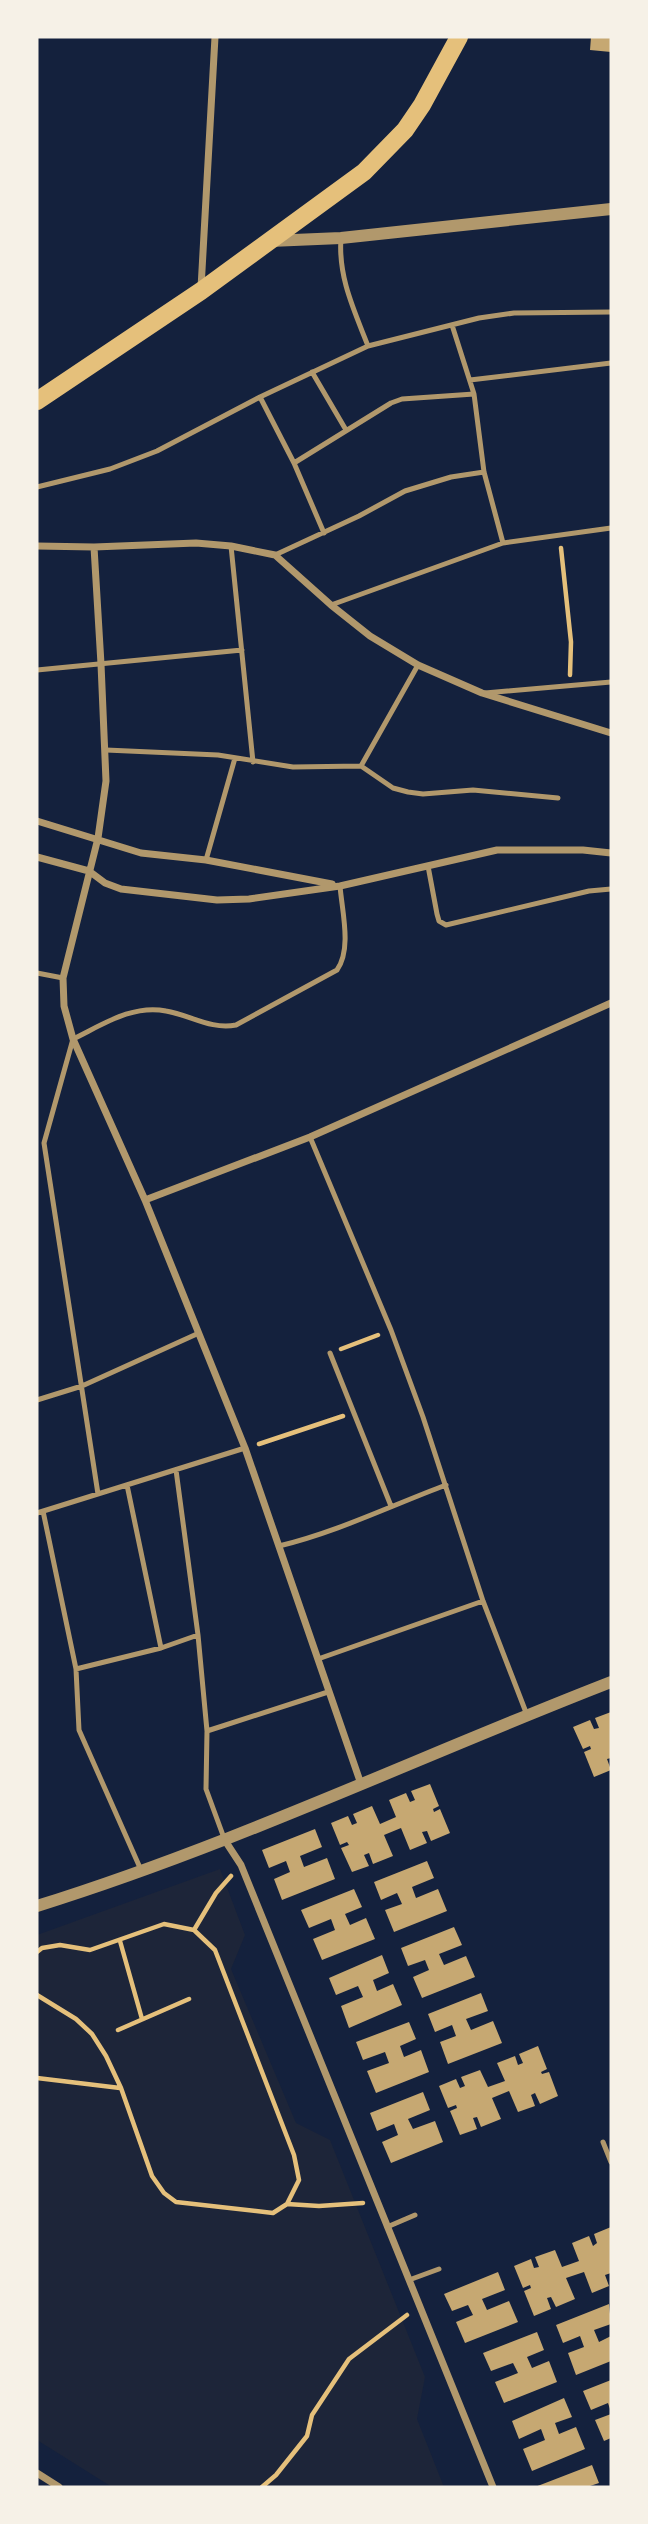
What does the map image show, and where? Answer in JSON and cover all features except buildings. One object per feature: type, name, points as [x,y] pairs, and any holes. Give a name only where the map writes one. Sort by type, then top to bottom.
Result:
[{"type":"main road","points":[[37,401],[201,291],[364,172],[405,130],[422,105],[459,37]]},
{"type":"street","points":[[201,291],[215,37]]},
{"type":"street","points":[[270,241],[341,238],[611,209]]},
{"type":"street","points":[[37,546],[195,543],[232,546],[275,555],[370,636],[418,665],[482,693],[611,733]]},
{"type":"street","points":[[94,547],[106,781],[97,838],[63,978],[64,1006],[73,1039],[145,1200],[245,1448],[361,1784]]},
{"type":"street","points":[[37,821],[141,853],[206,860],[340,886]]},
{"type":"street","points":[[37,857],[89,871],[106,883],[121,889],[217,900],[249,899],[340,886],[469,855],[520,849],[611,853]]},
{"type":"street","points":[[145,1200],[310,1137],[611,1003]]},
{"type":"street","points":[[37,1906],[94,1888],[224,1838],[611,1682]]},
{"type":"street","points":[[224,1838],[241,1865],[492,2487]]},
{"type":"street","points":[[37,2473],[60,2487]]},
{"type":"lane","points":[[341,238],[339,258],[343,279],[368,346]]},
{"type":"lane","points":[[37,487],[110,469],[157,451],[260,397],[368,346],[514,313],[611,312]]},
{"type":"lane","points":[[452,325],[474,394],[484,472],[503,542]]},
{"type":"lane","points":[[470,380],[611,363]]},
{"type":"lane","points":[[312,372],[346,430]]},
{"type":"lane","points":[[294,463],[402,399],[474,394]]},
{"type":"lane","points":[[260,397],[294,463],[324,533]]},
{"type":"lane","points":[[275,555],[405,491],[450,477],[484,472]]},
{"type":"lane","points":[[331,605],[503,542],[611,528]]},
{"type":"lane","points":[[232,546],[253,762]]},
{"type":"lane","points":[[37,670],[242,650]]},
{"type":"lane","points":[[361,766],[418,665]]},
{"type":"lane","points":[[482,693],[611,682]]},
{"type":"lane","points":[[106,750],[218,755],[293,767],[361,766],[393,788],[408,792],[423,794],[473,790],[558,798]]},
{"type":"lane","points":[[206,860],[235,758]]},
{"type":"lane","points":[[428,866],[436,914],[439,921],[446,925],[589,891],[611,889]]},
{"type":"lane","points":[[98,1494],[44,1143],[73,1039],[134,1010],[166,1010],[211,1025],[236,1025],[337,970],[343,962],[345,950],[340,886]]},
{"type":"lane","points":[[37,973],[63,978]]},
{"type":"lane","points":[[310,1137],[391,1330],[446,1485],[483,1601],[527,1714]]},
{"type":"lane","points":[[37,1142],[44,1143]]},
{"type":"lane","points":[[37,1400],[82,1386],[199,1333]]},
{"type":"lane","points":[[330,1353],[391,1506]]},
{"type":"lane","points":[[141,1870],[79,1730],[76,1669],[40,1512],[245,1448]]},
{"type":"lane","points":[[176,1470],[198,1635],[207,1731],[206,1789],[224,1838]]},
{"type":"lane","points":[[127,1485],[161,1648]]},
{"type":"lane","points":[[279,1546],[333,1530],[446,1485]]},
{"type":"lane","points":[[318,1659],[483,1601]]},
{"type":"lane","points":[[76,1669],[161,1648],[198,1635]]},
{"type":"lane","points":[[207,1731],[328,1692]]},
{"type":"lane","points":[[603,2142],[611,2162]]},
{"type":"lane","points":[[387,2227],[415,2215]]},
{"type":"lane","points":[[409,2280],[439,2269]]},
{"type":"path","points":[[560,535],[571,642],[570,686]]},
{"type":"path","points":[[330,1353],[391,1330]]},
{"type":"path","points":[[245,1448],[354,1412]]},
{"type":"path","points":[[194,1930],[216,1892]]},
{"type":"path","points":[[37,1952],[42,1948],[60,1945],[90,1951],[164,1924],[194,1930],[215,1950],[294,2155],[299,2180],[287,2204],[273,2213],[176,2202],[163,2193],[152,2176],[121,2088],[106,2056],[92,2034],[76,2019],[37,1995]]},
{"type":"path","points":[[120,1941],[142,2019]]},
{"type":"path","points":[[118,2030],[189,1999]]},
{"type":"path","points":[[37,2078],[121,2088]]},
{"type":"path","points":[[287,2204],[320,2206],[377,2202]]},
{"type":"path","points":[[262,2487],[276,2475],[307,2436],[312,2415],[349,2359],[419,2306]]},
{"type":"shaded area","points":[[220,1869],[245,1935],[231,1969],[296,2123],[330,2140],[425,2377],[417,2419],[444,2487],[112,2487],[37,2440],[37,1935]]}]
